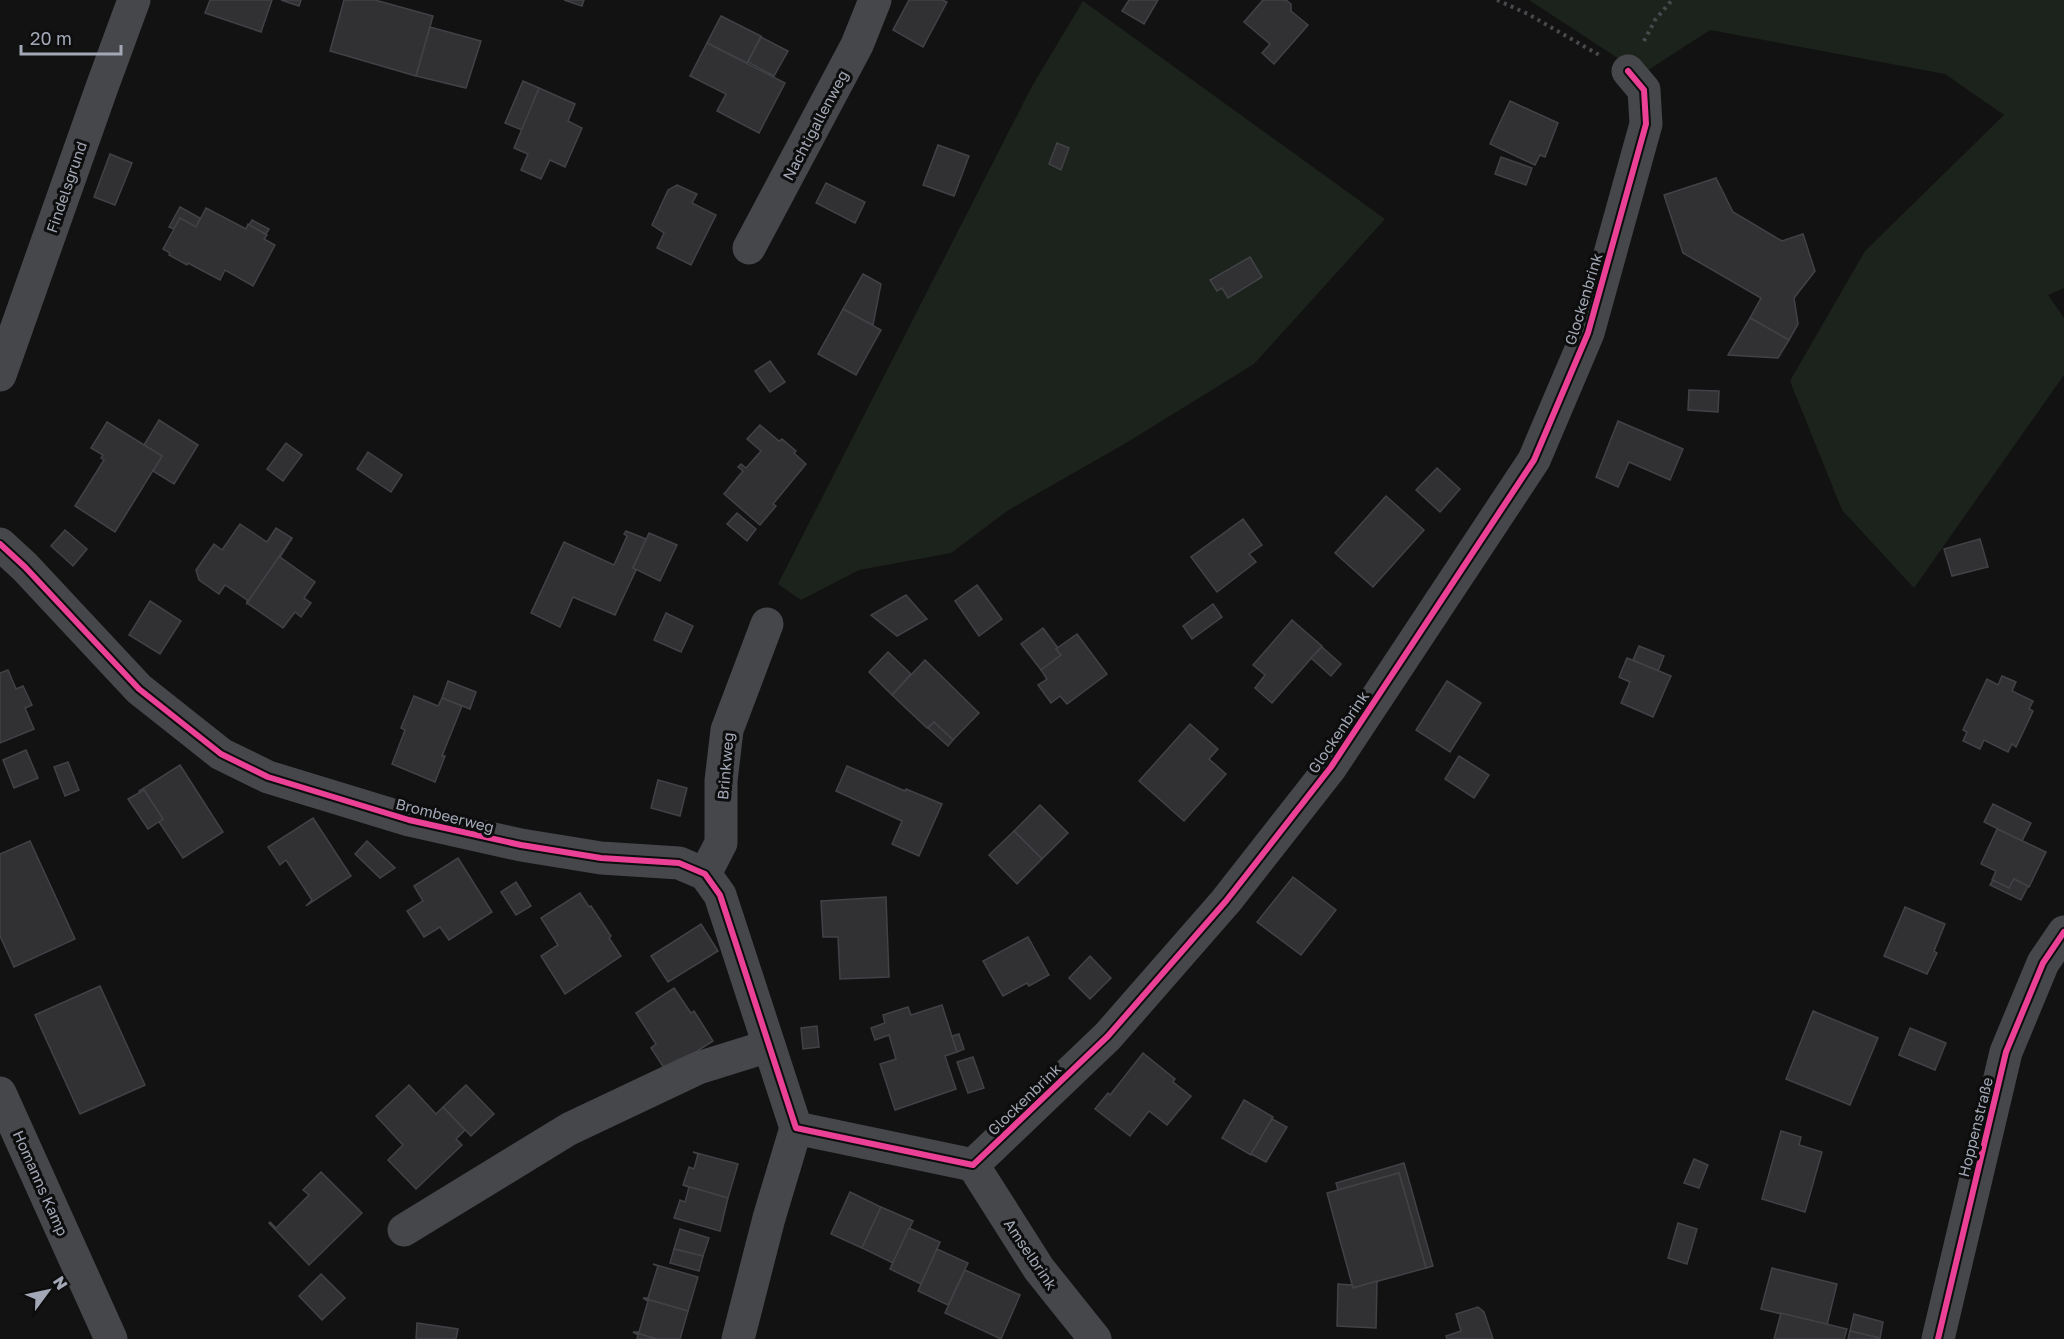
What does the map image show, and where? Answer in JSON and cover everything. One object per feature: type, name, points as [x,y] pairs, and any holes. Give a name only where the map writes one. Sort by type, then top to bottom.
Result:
[{"type":"street","name":"Findelsgrund","points":[[0,375],[134,0]]},
{"type":"street","name":"Nachtigallenweg","points":[[749,248],[858,45],[875,0]]},
{"type":"street","name":"Glockenbrink","points":[[973,1165],[1108,1036],[1226,901],[1330,767],[1534,460],[1588,333],[1646,124],[1644,90],[1628,70]]},
{"type":"street","name":"Brombeerweg","points":[[0,544],[25,567],[138,689],[221,754],[259,772],[409,820],[520,845],[590,856],[679,863],[705,874]]},
{"type":"street","name":"Brinkweg","points":[[705,874],[721,843],[721,781],[727,730],[767,624]]},
{"type":"street","points":[[705,874],[720,896],[796,1128],[769,1218],[738,1339]]},
{"type":"street","name":"Hoppenstraße","points":[[1938,1339],[2006,1052],[2043,963],[2064,932]]},
{"type":"street","points":[[404,1230],[569,1129],[698,1068],[769,1046]]},
{"type":"street","name":"Homanns Kamp","points":[[0,1093],[111,1339]]},
{"type":"street","points":[[796,1128],[973,1165]]},
{"type":"street","name":"Amselbrink","points":[[973,1165],[1038,1269],[1095,1339]]},
{"type":"path","points":[[1497,0],[1528,14],[1628,70],[1655,20],[1672,0]]},
{"type":"shaded area","points":[[1529,0],[2064,0],[2064,288],[2048,295],[2064,318],[2064,375],[1914,588],[1842,510],[1790,381],[1865,251],[2004,115],[1945,74],[1710,30],[1642,74]]},
{"type":"shaded area","points":[[1083,1],[1385,219],[1254,364],[1126,443],[1007,511],[951,553],[859,570],[801,600],[778,584],[1031,88]]},
{"type":"building","points":[[210,0],[272,0],[261,32],[205,13]]},
{"type":"building","points":[[281,0],[301,0],[299,6]]},
{"type":"building","points":[[344,0],[375,0],[433,16],[416,76],[330,51]]},
{"type":"building","points":[[564,0],[584,0],[582,6]]},
{"type":"building","points":[[909,0],[947,2],[923,47],[893,30]]},
{"type":"building","points":[[1129,0],[1158,0],[1144,24],[1122,11]]},
{"type":"building","points":[[1263,0],[1286,0],[1291,4],[1291,11],[1308,25],[1274,64],[1262,53],[1270,44],[1244,22]]},
{"type":"building","points":[[721,16],[761,36],[747,63],[707,43]]},
{"type":"building","points":[[430,27],[481,41],[466,88],[416,76]]},
{"type":"building","points":[[761,37],[788,51],[774,76],[748,62]]},
{"type":"building","points":[[707,43],[785,83],[759,133],[717,111],[726,94],[690,76]]},
{"type":"building","points":[[523,81],[539,88],[522,130],[505,123]]},
{"type":"building","points":[[539,88],[575,104],[568,121],[582,128],[565,167],[550,160],[541,179],[521,170],[528,154],[514,148]]},
{"type":"building","points":[[1510,101],[1558,123],[1545,157],[1540,155],[1535,165],[1490,144]]},
{"type":"building","points":[[1057,143],[1069,148],[1061,170],[1049,164]]},
{"type":"building","points":[[938,145],[969,156],[954,196],[923,185]]},
{"type":"building","points":[[110,154],[132,163],[115,205],[94,197]]},
{"type":"building","points":[[1501,157],[1532,168],[1526,185],[1495,174]]},
{"type":"building","points":[[1716,178],[1733,212],[1782,241],[1803,234],[1815,271],[1794,298],[1798,324],[1789,340],[1750,318],[1761,298],[1683,253],[1664,195]]},
{"type":"building","points":[[826,183],[865,202],[855,223],[816,203]]},
{"type":"building","points":[[677,185],[697,194],[692,203],[716,215],[691,265],[657,248],[664,233],[652,225],[668,190]]},
{"type":"building","points":[[180,207],[200,218],[196,227],[180,218],[174,229],[169,227]]},
{"type":"building","points":[[206,208],[246,229],[248,224],[267,235],[264,239],[275,245],[253,286],[225,270],[220,280],[188,263],[187,265],[163,249],[180,218],[196,227]]},
{"type":"building","points":[[252,220],[269,229],[266,234],[249,225]]},
{"type":"building","points":[[1250,257],[1262,277],[1228,298],[1222,288],[1217,291],[1210,280]]},
{"type":"building","points":[[863,274],[881,284],[873,325],[843,309]]},
{"type":"building","points":[[843,309],[881,330],[856,375],[818,354]]},
{"type":"building","points":[[1750,318],[1789,340],[1778,358],[1728,355]]},
{"type":"building","points":[[770,361],[785,382],[770,392],[755,371]]},
{"type":"building","points":[[1689,390],[1719,391],[1718,412],[1688,410]]},
{"type":"building","points":[[159,420],[198,445],[174,484],[153,471],[162,456],[144,445]]},
{"type":"building","points":[[1618,421],[1683,449],[1670,480],[1629,462],[1618,487],[1596,477]]},
{"type":"building","points":[[107,422],[162,456],[115,532],[75,506],[104,460],[101,458],[103,455],[91,448]]},
{"type":"building","points":[[760,425],[779,441],[782,439],[806,464],[773,504],[776,506],[760,525],[724,494],[743,471],[738,467],[741,464],[746,468],[761,451],[747,439]]},
{"type":"building","points":[[286,443],[302,455],[283,481],[267,469]]},
{"type":"building","points":[[368,452],[402,475],[391,492],[357,469]]},
{"type":"building","points":[[1437,468],[1460,489],[1440,512],[1416,490]]},
{"type":"building","points":[[1386,496],[1424,530],[1373,587],[1335,553]]},
{"type":"building","points":[[737,513],[756,529],[747,541],[727,524]]},
{"type":"building","points":[[1243,519],[1262,545],[1249,554],[1256,562],[1217,592],[1191,557]]},
{"type":"building","points":[[240,524],[267,542],[276,528],[292,538],[247,603],[247,600],[225,585],[219,594],[199,580],[196,570],[214,544],[222,550]]},
{"type":"building","points":[[65,530],[87,549],[73,566],[51,546]]},
{"type":"building","points":[[626,531],[646,539],[633,568],[636,570],[615,615],[573,597],[560,627],[531,613],[564,542],[614,565],[627,536],[624,534]]},
{"type":"building","points":[[649,533],[677,545],[660,581],[633,568]]},
{"type":"building","points":[[292,538],[280,557],[315,582],[304,598],[311,603],[301,617],[295,612],[283,628],[247,603]]},
{"type":"building","points":[[1980,539],[1988,567],[1952,576],[1944,549]]},
{"type":"building","points":[[977,585],[1002,619],[979,636],[955,601]]},
{"type":"building","points":[[906,595],[927,619],[897,636],[871,615]]},
{"type":"building","points":[[150,601],[181,621],[160,654],[129,635]]},
{"type":"building","points":[[1213,604],[1222,617],[1192,639],[1183,626]]},
{"type":"building","points":[[666,613],[693,626],[681,652],[654,640]]},
{"type":"building","points":[[1292,620],[1322,646],[1272,703],[1255,688],[1265,675],[1253,665]]},
{"type":"building","points":[[1043,628],[1061,655],[1041,670],[1021,644]]},
{"type":"building","points":[[1077,634],[1107,674],[1067,704],[1060,696],[1051,703],[1038,685],[1047,679],[1041,670],[1061,655],[1056,649]]},
{"type":"building","points":[[1639,646],[1664,656],[1658,671],[1633,660]]},
{"type":"building","points":[[1322,647],[1341,664],[1331,676],[1311,658]]},
{"type":"building","points":[[888,652],[911,674],[892,695],[869,672]]},
{"type":"building","points":[[1627,658],[1671,676],[1653,717],[1621,703],[1630,682],[1619,677]]},
{"type":"building","points":[[925,660],[979,713],[953,740],[934,722],[927,728],[892,695]]},
{"type":"building","points":[[8,670],[16,689],[23,686],[32,705],[25,708],[34,729],[0,743],[0,673]]},
{"type":"building","points":[[2002,676],[2016,682],[2012,691],[2033,701],[2029,709],[2033,711],[2016,747],[2012,744],[2008,752],[1984,740],[1980,749],[1963,741],[1967,732],[1963,730],[1987,679],[1998,685]]},
{"type":"building","points":[[448,681],[476,692],[470,709],[442,698]]},
{"type":"building","points":[[1447,681],[1481,703],[1450,752],[1416,730]]},
{"type":"building","points":[[414,696],[438,706],[442,698],[462,706],[442,756],[445,756],[435,782],[392,764],[405,730],[401,728]]},
{"type":"building","points":[[934,722],[953,740],[948,746],[928,728]]},
{"type":"building","points":[[1190,724],[1218,749],[1209,759],[1226,774],[1184,821],[1139,781]]},
{"type":"building","points":[[26,750],[38,778],[14,788],[3,760]]},
{"type":"building","points":[[1459,756],[1489,775],[1474,798],[1445,779]]},
{"type":"building","points":[[68,762],[79,790],[65,796],[54,767]]},
{"type":"building","points":[[180,765],[223,832],[183,858],[159,822],[163,819],[144,790],[140,793],[139,791]]},
{"type":"building","points":[[847,766],[942,804],[919,856],[892,844],[902,821],[836,791]]},
{"type":"building","points":[[658,780],[687,788],[680,816],[651,808]]},
{"type":"building","points":[[144,790],[163,819],[148,829],[128,799]]},
{"type":"building","points":[[1993,804],[2031,823],[2022,841],[1984,822]]},
{"type":"building","points":[[1040,805],[1068,833],[1042,859],[1014,831]]},
{"type":"building","points":[[313,818],[351,876],[306,906],[312,900],[286,860],[280,865],[268,847]]},
{"type":"building","points":[[1997,829],[2046,852],[2029,887],[2014,879],[2009,888],[1992,880],[1996,871],[1981,864]]},
{"type":"building","points":[[1014,831],[1042,859],[1017,884],[989,855]]},
{"type":"building","points":[[30,841],[75,939],[14,967],[0,936],[0,854]]},
{"type":"building","points":[[367,841],[395,868],[380,878],[355,854]]},
{"type":"building","points":[[458,858],[492,912],[449,940],[440,927],[424,937],[407,911],[423,901],[414,886]]},
{"type":"building","points":[[1293,877],[1336,910],[1301,955],[1257,922]]},
{"type":"building","points":[[2014,879],[2028,886],[2021,900],[1990,885],[1993,880],[2009,888]]},
{"type":"building","points":[[516,882],[531,906],[516,915],[501,892]]},
{"type":"building","points":[[580,893],[611,936],[609,938],[621,956],[565,994],[541,956],[558,945],[541,918]]},
{"type":"building","points":[[886,897],[889,977],[840,979],[838,937],[823,937],[821,901]]},
{"type":"building","points":[[1905,907],[1945,924],[1934,951],[1937,953],[1927,974],[1884,956]]},
{"type":"building","points":[[701,924],[718,951],[668,982],[651,956]]},
{"type":"building","points":[[1028,937],[1049,975],[1029,986],[1027,983],[1003,996],[983,961]]},
{"type":"building","points":[[1090,956],[1111,978],[1090,999],[1069,978]]},
{"type":"building","points":[[100,986],[145,1085],[80,1114],[35,1015]]},
{"type":"building","points":[[674,988],[691,1013],[694,1011],[713,1041],[666,1071],[651,1048],[656,1044],[636,1013]]},
{"type":"building","points":[[942,1005],[957,1052],[945,1056],[956,1089],[895,1110],[880,1064],[896,1059],[889,1035],[875,1040],[871,1028],[885,1023],[883,1015],[908,1007],[911,1015]]},
{"type":"building","points":[[1813,1011],[1878,1038],[1850,1105],[1786,1079]]},
{"type":"building","points":[[817,1026],[819,1047],[803,1049],[801,1028]]},
{"type":"building","points":[[1910,1028],[1946,1043],[1935,1070],[1899,1055]]},
{"type":"building","points":[[959,1034],[964,1049],[957,1052],[952,1036]]},
{"type":"building","points":[[1143,1053],[1175,1079],[1173,1082],[1191,1096],[1167,1125],[1149,1111],[1130,1136],[1095,1109],[1108,1093],[1110,1095]]},
{"type":"building","points":[[973,1057],[984,1088],[968,1093],[957,1062]]},
{"type":"building","points":[[409,1085],[436,1114],[443,1107],[465,1130],[456,1139],[462,1145],[416,1189],[388,1160],[403,1145],[376,1116]]},
{"type":"building","points":[[466,1085],[494,1114],[471,1136],[443,1107]]},
{"type":"building","points":[[1244,1100],[1273,1117],[1251,1155],[1222,1138]]},
{"type":"building","points":[[1272,1119],[1287,1127],[1266,1162],[1251,1154]]},
{"type":"building","points":[[1781,1131],[1801,1137],[1799,1145],[1822,1152],[1805,1212],[1762,1199]]},
{"type":"building","points":[[693,1152],[738,1164],[728,1198],[683,1185],[689,1167],[694,1169],[698,1154]]},
{"type":"building","points":[[1694,1159],[1708,1165],[1699,1188],[1684,1183]]},
{"type":"building","points":[[1404,1163],[1433,1266],[1426,1268],[1399,1173],[1338,1190],[1336,1183]]},
{"type":"building","points":[[321,1172],[362,1213],[309,1265],[269,1223],[276,1228],[309,1195],[303,1190]]},
{"type":"building","points":[[1399,1173],[1426,1268],[1353,1288],[1327,1193]]},
{"type":"building","points":[[683,1185],[728,1198],[720,1231],[674,1218],[680,1200],[685,1202],[689,1187]]},
{"type":"building","points":[[850,1192],[881,1207],[862,1248],[831,1234]]},
{"type":"building","points":[[881,1207],[913,1221],[893,1263],[862,1248]]},
{"type":"building","points":[[1678,1223],[1697,1229],[1687,1264],[1668,1258]]},
{"type":"building","points":[[909,1228],[940,1242],[921,1284],[890,1269]]},
{"type":"building","points":[[680,1229],[709,1238],[703,1256],[674,1249]]},
{"type":"building","points":[[674,1249],[703,1256],[699,1271],[670,1263]]},
{"type":"building","points":[[937,1249],[968,1263],[948,1305],[918,1291]]},
{"type":"building","points":[[653,1264],[698,1277],[688,1311],[643,1298],[648,1298],[658,1266]]},
{"type":"building","points":[[1772,1268],[1837,1284],[1827,1325],[1761,1309]]},
{"type":"building","points":[[965,1270],[1020,1295],[1001,1339],[945,1313]]},
{"type":"building","points":[[321,1274],[345,1298],[322,1320],[299,1296]]},
{"type":"building","points":[[1377,1281],[1376,1328],[1337,1326],[1338,1284],[1352,1285],[1353,1288]]},
{"type":"building","points":[[643,1298],[688,1311],[680,1339],[657,1339],[633,1332],[639,1332],[648,1301]]},
{"type":"building","points":[[1478,1307],[1484,1312],[1493,1339],[1447,1339],[1446,1336],[1461,1331],[1456,1314]]},
{"type":"building","points":[[1781,1313],[1847,1329],[1844,1339],[1774,1339]]},
{"type":"building","points":[[1854,1314],[1883,1322],[1880,1338],[1850,1331]]},
{"type":"building","points":[[417,1323],[458,1329],[456,1339],[416,1339]]},
{"type":"building","points":[[1850,1331],[1880,1338],[1848,1339]]},
{"type":"building","points":[[633,1332],[657,1339],[637,1339],[638,1335]]},
{"type":"cycle path","points":[[0,544],[25,567],[139,689],[221,754],[268,777],[409,820],[521,845],[601,858],[679,863],[705,874],[720,895],[796,1128],[973,1165],[1108,1036],[1226,901],[1331,767],[1534,460],[1588,333],[1646,124],[1644,90],[1628,71]]},
{"type":"cycle path","points":[[1938,1339],[2006,1052],[2043,963],[2064,932]]}]
